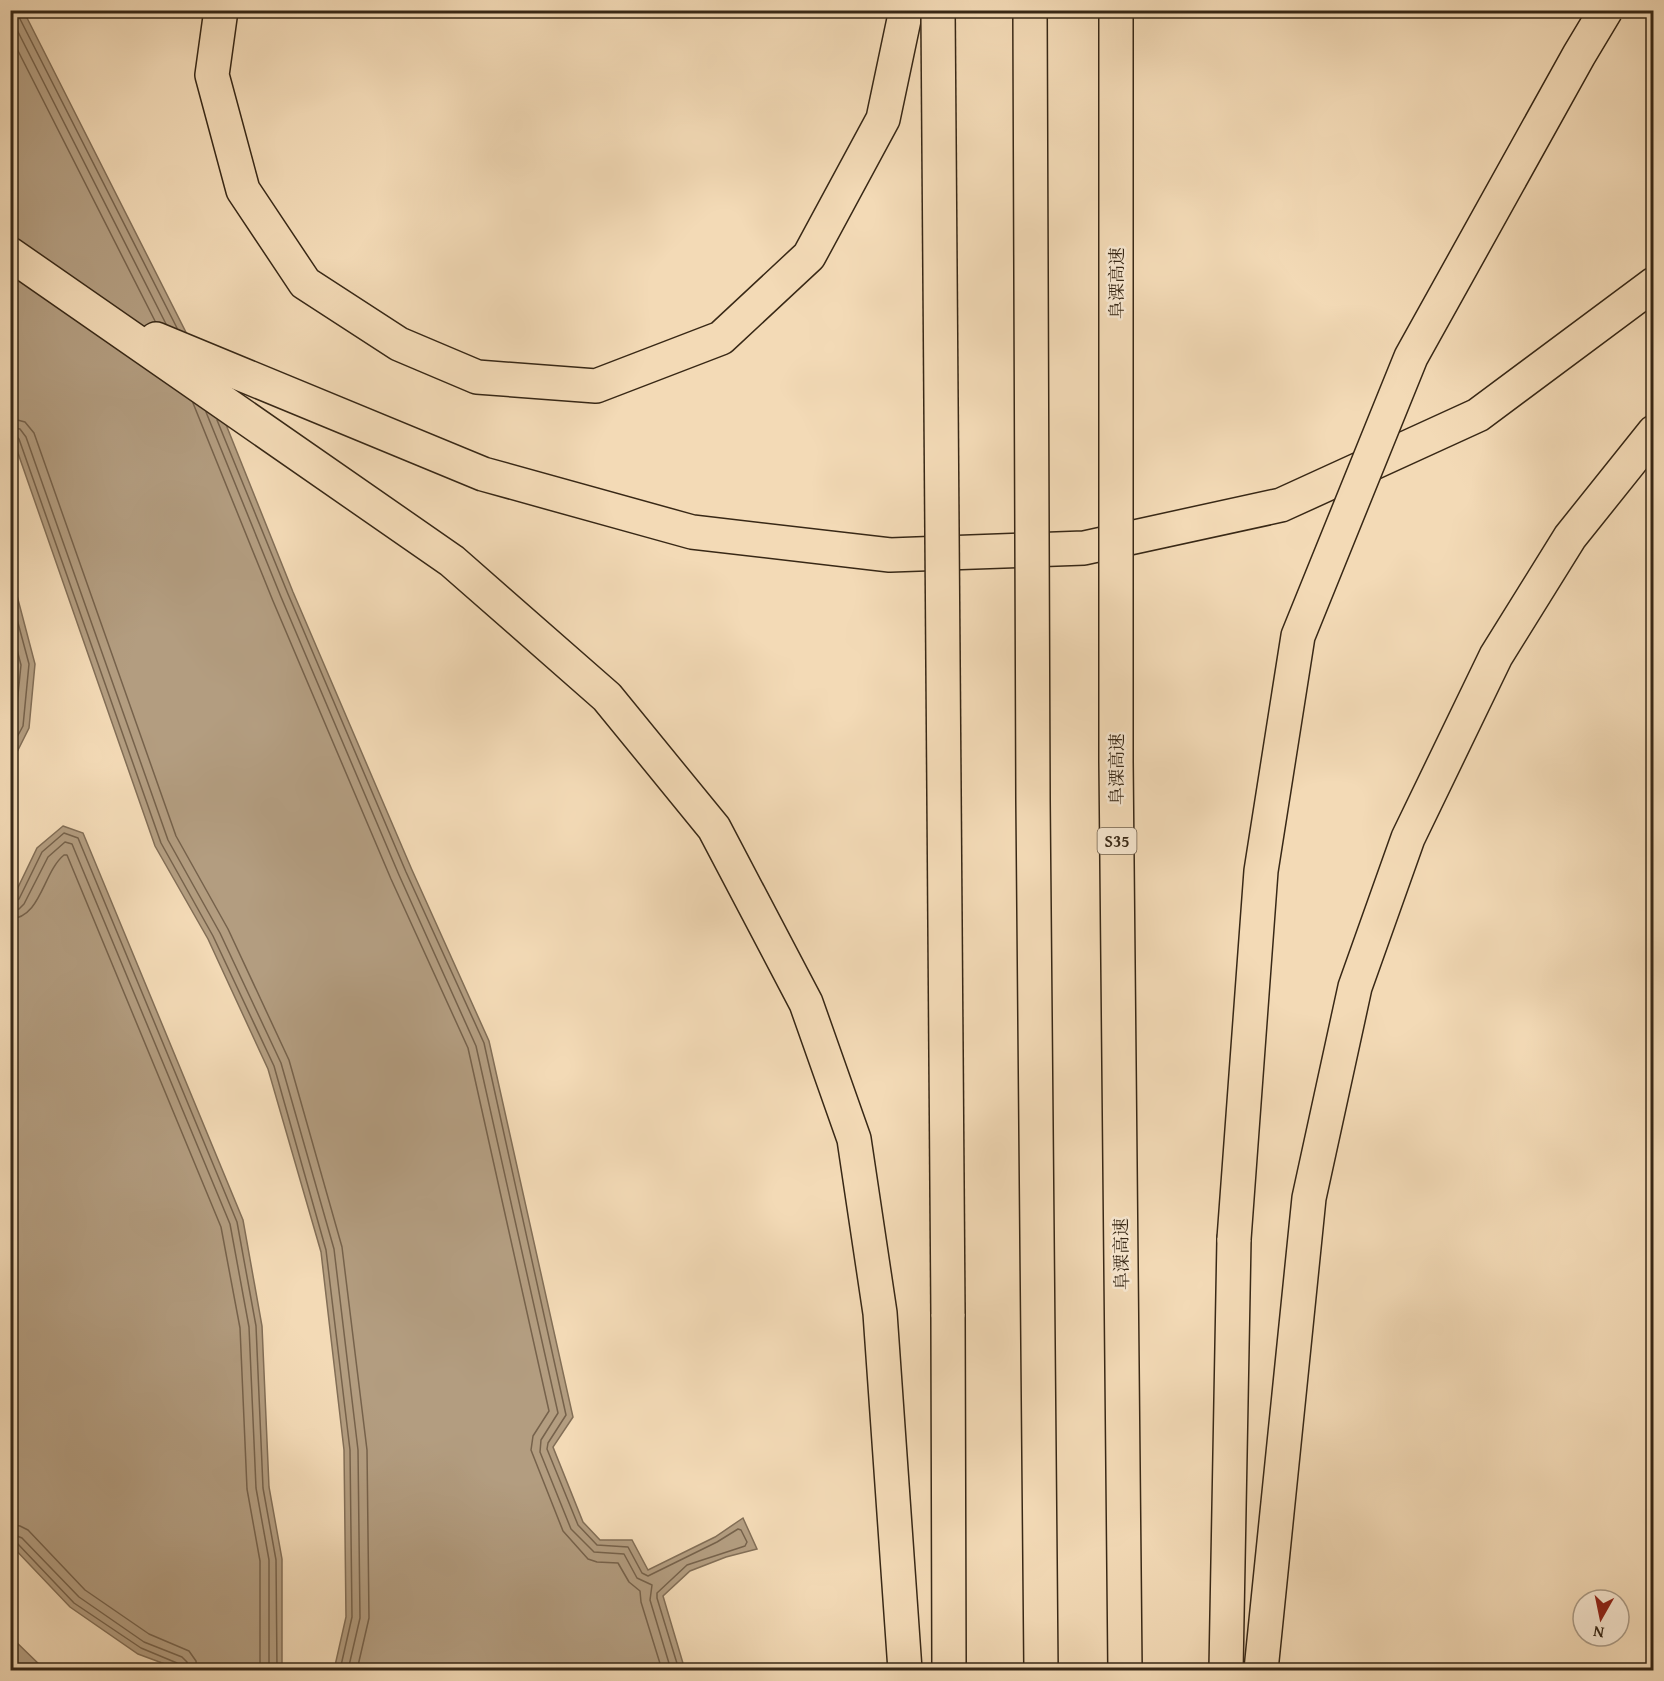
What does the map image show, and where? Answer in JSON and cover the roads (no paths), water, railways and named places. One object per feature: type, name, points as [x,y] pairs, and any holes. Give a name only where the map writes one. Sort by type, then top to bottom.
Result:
[{"type":"highway","points":[[221,10],[212,75],[243,190],[305,283],[399,344],[477,377],[596,386],[721,338],[809,256],[884,119],[906,10]]},
{"type":"highway","points":[[938,10],[949,1671]]},
{"type":"highway","points":[[1030,10],[1041,1671]]},
{"type":"highway","name":"阜溧高速","points":[[1116,10],[1116,773],[1125,1671]]},
{"type":"highway","points":[[1226,1671],[1234,1239],[1261,871],[1298,636],[1411,357],[1606,10]]},
{"type":"highway","points":[[10,254],[452,561],[607,697],[714,828],[806,1003],[854,1139],[881,1325],[905,1671]]},
{"type":"highway","points":[[99,315],[483,474],[692,532],[890,555],[1083,548],[1281,505],[1479,415],[1653,284]]},
{"type":"highway","points":[[1261,1671],[1308,1197],[1355,987],[1408,838],[1497,656],[1570,537],[1653,432]]},
{"type":"water","points":[[23,10],[201,362],[293,592],[412,870],[489,1041],[573,1417],[553,1447],[583,1522],[600,1540],[632,1540],[648,1570],[715,1537],[743,1518],[757,1549],[726,1557],[690,1571],[663,1596],[685,1670],[334,1670],[346,1617],[344,1450],[321,1252],[268,1069],[208,939],[155,846],[11,433],[10,11]]},
{"type":"water","points":[[10,569],[35,664],[29,728],[11,764]]},
{"type":"water","points":[[63,826],[83,833],[243,1220],[262,1326],[269,1487],[282,1559],[282,1670],[181,1670],[138,1654],[70,1607],[11,1545],[11,902],[37,848]]},
{"type":"water","points":[[11,1637],[45,1670],[11,1670]]}]
